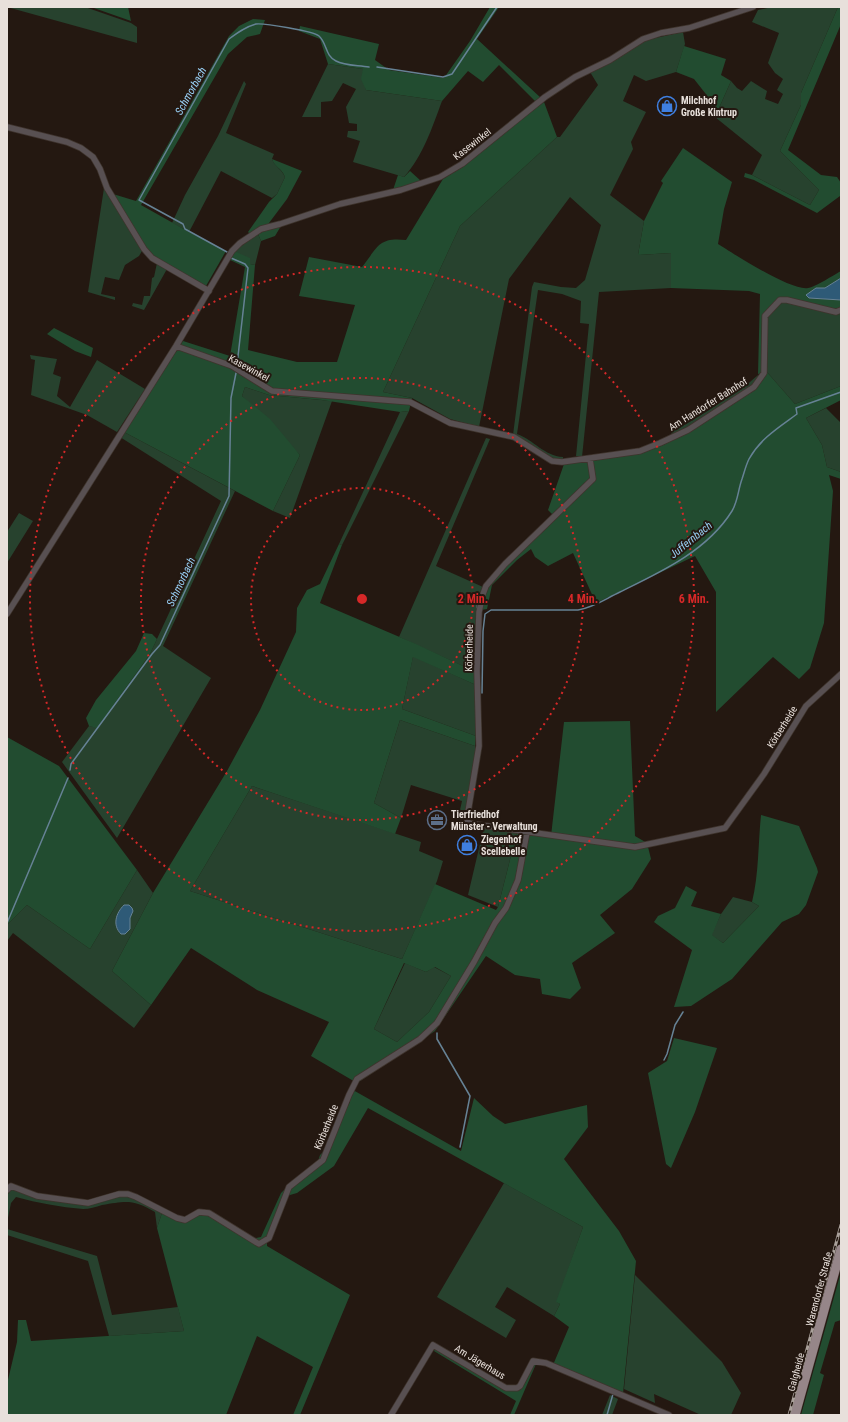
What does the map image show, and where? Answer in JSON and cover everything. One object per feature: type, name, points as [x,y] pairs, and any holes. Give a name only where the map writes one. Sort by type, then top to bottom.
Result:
[{"type":"main road","name":"Warendorfer Straße","points":[[818,1334],[841,1249]]},
{"type":"main road","name":"Galgheide","points":[[795,1415],[818,1334]]},
{"type":"street","name":"Kasewinkel","points":[[7,614],[176,346],[232,251],[240,242],[261,229],[340,204],[401,190],[440,177],[462,164],[545,98],[575,77],[610,60],[643,39],[661,33],[688,28],[753,7]]},
{"type":"street","points":[[7,127],[67,142],[87,152],[98,162],[107,188],[144,250],[152,258],[209,291]]},
{"type":"street","name":"Am Handorfer Bahnhof","points":[[590,459],[640,451],[660,444],[688,430],[754,388],[764,373],[765,316],[780,300],[788,300],[836,312],[841,310]]},
{"type":"street","name":"Kasewinkel","points":[[176,346],[232,366],[272,391],[410,402],[450,423],[514,437],[552,461],[562,462],[590,459]]},
{"type":"street","name":"Körberheide","points":[[590,459],[593,479],[505,564],[489,582],[483,594],[479,612],[479,746],[467,818],[468,822],[473,824],[635,847],[725,828],[764,774],[806,706],[841,674]]},
{"type":"street","name":"Körberheide","points":[[7,1190],[11,1186],[37,1196],[88,1203],[119,1194],[128,1194],[136,1196],[177,1218],[185,1220],[199,1212],[209,1213],[259,1244],[269,1238],[289,1187],[322,1160],[357,1079],[420,1039],[436,1023],[474,962],[495,923],[506,908],[518,880],[527,832]]},
{"type":"street","name":"Am Jägerhaus","points":[[391,1415],[433,1346],[506,1388],[517,1388],[520,1386],[533,1361],[546,1363],[669,1415]]},
{"type":"green space","points":[[7,7],[85,7],[131,23],[137,27],[137,43]]},
{"type":"green space","points":[[91,7],[128,7],[131,21]]},
{"type":"green space","points":[[490,7],[499,7],[477,39],[541,98],[536,102],[499,65],[483,82],[468,71],[442,101],[366,90],[361,79],[363,69],[328,64],[320,39],[299,31],[300,26],[379,44],[375,60],[389,70],[444,78],[470,41]]},
{"type":"green space","points":[[772,7],[838,7],[801,93],[801,105],[780,151],[819,190],[810,205],[752,175],[762,155],[715,117],[731,81],[742,91],[751,81],[767,91],[765,99],[778,104],[783,94],[777,90],[783,79],[775,73],[768,63],[779,33],[752,22],[758,10]]},
{"type":"green space","points":[[838,7],[841,7],[841,24],[788,150],[821,175],[837,177],[841,183],[841,197],[840,196],[817,213],[754,180],[744,177],[745,173],[752,175],[810,205],[819,190],[780,151],[801,105],[801,93]]},
{"type":"green space","points":[[253,19],[265,20],[260,34],[247,37],[228,54],[141,205],[226,251],[206,286],[155,257],[145,248],[113,194],[136,201],[229,36],[239,26]]},
{"type":"green space","points":[[683,32],[685,44],[676,72],[646,81],[634,75],[623,101],[646,112],[631,142],[633,149],[610,195],[644,221],[638,255],[671,253],[671,288],[599,292],[582,457],[576,456],[589,324],[580,323],[581,301],[562,294],[538,290],[517,434],[550,454],[563,457],[563,460],[551,459],[513,435],[532,287],[534,282],[576,288],[585,280],[601,225],[570,197],[509,279],[479,427],[450,419],[412,398],[383,392],[460,226],[557,137],[560,137],[598,85],[590,72],[646,40]]},
{"type":"green space","points":[[684,46],[726,59],[721,75],[731,81],[715,117],[709,98],[694,79],[676,72]]},
{"type":"green space","points":[[328,64],[363,69],[366,90],[442,101],[422,151],[411,169],[404,177],[353,162],[360,141],[347,137],[348,131],[357,131],[357,124],[349,123],[346,107],[356,89],[343,83],[332,101],[321,102],[321,117],[302,117]]},
{"type":"green space","points":[[244,81],[246,84],[226,133],[274,154],[272,159],[273,162],[285,177],[277,194],[272,198],[221,171],[189,232],[172,223],[185,195],[218,136]]},
{"type":"green space","points":[[544,102],[557,137],[460,226],[383,392],[412,398],[409,411],[400,412],[322,400],[269,395],[245,387],[242,396],[270,419],[300,455],[273,511],[124,432],[183,341],[230,356],[245,267],[228,259],[234,251],[250,258],[250,264],[255,265],[248,350],[297,362],[337,362],[355,305],[299,296],[309,257],[362,267],[376,249],[384,242],[397,239],[406,240],[443,179],[464,166],[513,125]]},
{"type":"green space","points":[[683,148],[732,182],[724,209],[718,244],[776,278],[800,287],[811,287],[841,271],[841,278],[825,288],[816,288],[809,298],[841,300],[841,309],[836,310],[782,298],[764,315],[762,373],[758,374],[760,294],[749,291],[671,288],[671,253],[638,255],[644,221],[663,183],[661,181]]},
{"type":"green space","points":[[272,159],[302,171],[287,199],[269,223],[280,222],[281,226],[275,236],[261,241],[258,234],[250,234],[248,232],[269,202],[277,194],[285,177]]},
{"type":"green space","points":[[410,171],[421,181],[393,190],[398,175],[404,177]]},
{"type":"green space","points":[[104,188],[142,251],[139,256],[125,265],[119,280],[105,277],[101,294],[115,297],[115,300],[88,292]]},
{"type":"green space","points":[[258,234],[261,241],[255,265],[250,264],[234,251]]},
{"type":"green space","points":[[157,263],[167,269],[144,310],[132,306],[133,303],[142,305],[144,296],[150,296],[152,278],[154,277]]},
{"type":"green space","points":[[788,301],[841,312],[841,386],[795,404],[766,371],[767,317],[781,302]]},
{"type":"green space","points":[[54,328],[93,348],[91,357],[75,351],[47,334]]},
{"type":"green space","points":[[30,355],[57,359],[53,374],[61,377],[57,396],[70,407],[97,360],[145,389],[117,432],[87,415],[31,395],[35,360],[31,359]]},
{"type":"green space","points":[[766,371],[795,404],[841,386],[841,400],[806,418],[822,445],[827,467],[841,472],[841,479],[829,475],[833,491],[824,623],[810,668],[799,679],[773,657],[716,712],[716,592],[695,556],[596,603],[573,553],[548,566],[535,557],[531,549],[517,560],[492,585],[487,609],[481,610],[484,593],[493,579],[555,517],[548,510],[564,464],[640,453],[661,446],[688,432],[756,389]]},
{"type":"green space","points":[[762,373],[753,386],[686,429],[672,435],[671,432],[709,410]]},
{"type":"green space","points":[[245,387],[269,395],[332,401],[290,518],[273,511],[300,455],[242,396]]},
{"type":"green space","points":[[826,408],[841,423],[841,472],[827,467],[822,445],[806,418]]},
{"type":"green space","points":[[409,411],[342,545],[339,544],[400,412]]},
{"type":"green space","points":[[124,432],[235,491],[163,646],[211,678],[117,838],[62,762],[89,726],[97,727],[150,654],[221,501],[120,437]]},
{"type":"green space","points":[[486,438],[490,439],[436,566],[483,587],[476,672],[399,637]]},
{"type":"green space","points":[[19,513],[33,521],[7,563],[7,532]]},
{"type":"green space","points":[[339,544],[342,545],[320,603],[416,644],[476,672],[476,685],[413,657],[402,709],[476,736],[475,746],[400,720],[374,803],[401,818],[395,834],[252,786],[190,891],[402,959],[435,884],[496,910],[517,832],[551,836],[564,722],[630,721],[635,836],[647,843],[651,859],[632,889],[600,915],[615,933],[572,963],[581,988],[570,999],[542,994],[540,979],[515,975],[486,956],[435,1031],[357,1083],[311,1056],[329,1022],[257,990],[191,948],[151,1005],[112,971],[153,893],[227,771],[260,710],[296,632],[297,608],[307,590],[320,584]],"holes":[[[404,963],[426,972],[435,967],[451,976],[429,1012],[397,1042],[374,1029]]]},
{"type":"green space","points":[[144,633],[152,634],[157,639],[150,654],[97,728],[89,726],[86,718],[96,700],[136,651]]},
{"type":"green space","points":[[413,656],[476,685],[476,736],[402,709]]},
{"type":"green space","points":[[400,720],[475,746],[476,750],[467,812],[460,810],[462,801],[411,785],[401,818],[374,803]]},
{"type":"green space","points":[[7,737],[59,766],[137,870],[90,949],[27,905],[7,925]]},
{"type":"green space","points":[[252,786],[421,842],[419,851],[443,861],[437,881],[402,959],[190,891]]},
{"type":"green space","points":[[761,815],[799,826],[818,872],[806,905],[799,914],[782,922],[732,979],[691,1006],[674,1007],[692,950],[654,922],[658,916],[675,908],[686,886],[697,892],[691,906],[721,914],[712,935],[723,943],[759,906],[752,902],[757,870]]},
{"type":"green space","points":[[484,827],[517,832],[498,907],[468,895]]},
{"type":"green space","points":[[137,870],[153,893],[112,971],[151,1005],[134,1028],[13,933],[7,941],[7,925],[27,905],[90,949]],"holes":[[[125,905],[129,905],[130,924],[125,934],[121,934],[116,923],[117,915]]]},
{"type":"green space","points":[[733,897],[752,902],[759,906],[723,943],[711,935],[721,914]]},
{"type":"green space","points":[[405,963],[426,972],[434,967],[451,976],[429,1012],[397,1042],[374,1029]]},
{"type":"green space","points":[[674,1038],[717,1048],[695,1112],[671,1168],[666,1164],[648,1073],[667,1061]]},
{"type":"green space","points":[[353,1090],[461,1151],[474,1098],[493,1116],[505,1124],[587,1105],[588,1127],[564,1159],[619,1231],[636,1261],[623,1394],[553,1365],[569,1327],[554,1316],[560,1304],[556,1302],[583,1227],[368,1108],[334,1166],[297,1193],[283,1197],[267,1237],[267,1246],[350,1295],[300,1415],[293,1415],[313,1367],[257,1336],[226,1415],[7,1415],[7,1384],[17,1342],[18,1320],[26,1320],[31,1341],[184,1331],[157,1228],[162,1213],[175,1219],[199,1214],[208,1215],[254,1244],[256,1238],[261,1237],[281,1193],[318,1161],[350,1102],[349,1097]]},
{"type":"green space","points":[[504,1183],[583,1227],[557,1302],[560,1304],[554,1316],[507,1287],[495,1307],[516,1320],[506,1338],[437,1297]]},
{"type":"green space","points":[[12,1189],[88,1205],[121,1196],[128,1196],[141,1201],[162,1213],[157,1228],[155,1212],[135,1203],[124,1202],[83,1209],[16,1197],[11,1203],[7,1223],[7,1195]]},
{"type":"green space","points":[[7,1229],[97,1256],[112,1315],[178,1307],[184,1331],[109,1336],[88,1261],[7,1235]]},
{"type":"green space","points":[[841,1272],[841,1320],[835,1322],[820,1373],[824,1375],[813,1415],[801,1415]]},
{"type":"green space","points":[[635,1275],[722,1362],[741,1393],[731,1415],[701,1415],[654,1394],[655,1403],[624,1389]]},
{"type":"green space","points":[[435,1349],[441,1350],[504,1389],[517,1390],[521,1388],[526,1381],[532,1365],[536,1364],[514,1415],[510,1415],[516,1401],[434,1351]]},
{"type":"green space","points":[[610,1395],[618,1399],[612,1415],[602,1415]]},
{"type":"water","points":[[841,278],[841,300],[809,298],[806,295],[816,288],[825,288]]},
{"type":"water","points":[[124,905],[129,905],[133,911],[130,918],[130,929],[125,934],[121,934],[117,927],[116,919]]},
{"type":"waterway","name":"Schmorbach","points":[[377,67],[443,77],[452,74],[497,7]]},
{"type":"waterway","name":"Schmorbach","points":[[227,252],[185,229],[183,224],[139,200],[229,39],[245,28],[256,24],[299,30],[319,36],[332,59],[348,65],[369,67]]},
{"type":"waterway","name":"Schmorbach","points":[[231,258],[245,264],[248,268],[237,365]]},
{"type":"waterway","name":"Schmorbach","points":[[70,770],[71,764],[160,645],[229,496],[231,398],[236,373]]},
{"type":"waterway","name":"Juffernbach","points":[[483,631],[485,614],[491,610],[584,609],[651,577],[682,559],[710,538],[732,511],[736,503],[748,461],[764,439],[797,414],[796,408],[841,392]]},
{"type":"waterway","points":[[477,608],[478,601]]},
{"type":"waterway","points":[[482,693],[483,631]]},
{"type":"waterway","name":"Schmorbach","points":[[7,923],[68,778]]},
{"type":"waterway","points":[[664,1060],[675,1025],[683,1012]]},
{"type":"waterway","points":[[437,1033],[437,1039],[470,1096],[460,1147]]},
{"type":"waterway","points":[[607,1415],[613,1394]]},
{"type":"railway","points":[[789,1415],[841,1225]]},
{"type":"place","name":"Milchhof Große Kintrup","points":[[667,106]]},
{"type":"place","name":"Tierfriedhof Münster - Verwaltung","points":[[437,820]]},
{"type":"place","name":"Ziegenhof Scellebelle","points":[[467,845]]}]
